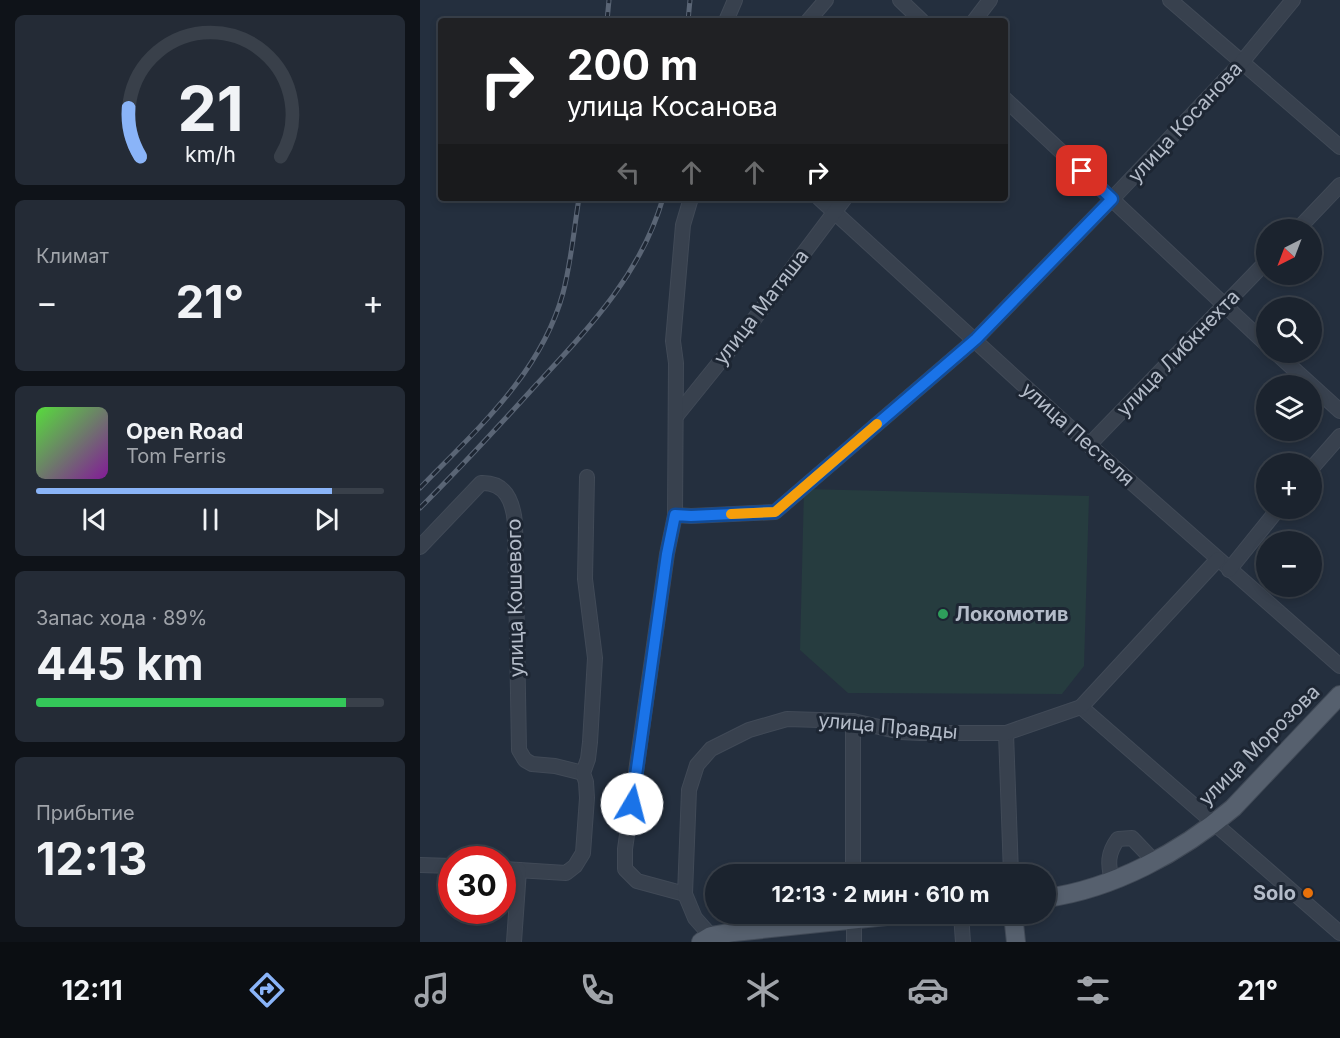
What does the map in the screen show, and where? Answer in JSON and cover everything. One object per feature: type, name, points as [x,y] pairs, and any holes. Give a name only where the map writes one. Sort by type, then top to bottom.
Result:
[{"type":"main road","name":"улица Морозова","points":[[1056,897],[1112,881],[1154,861],[1215,823],[1233,808],[1340,695]]},
{"type":"main road","points":[[706,939],[803,924]]},
{"type":"main road","points":[[1014,924],[1016,942]]},
{"type":"street","points":[[727,18],[735,0]]},
{"type":"street","points":[[811,18],[826,0]]},
{"type":"street","points":[[900,0],[919,18]]},
{"type":"street","points":[[976,18],[990,0]]},
{"type":"street","points":[[1170,0],[1340,147]]},
{"type":"street","name":"улица Косанова","points":[[675,515],[775,512],[976,339],[1242,62],[1293,0]]},
{"type":"street","points":[[1008,102],[1256,335]]},
{"type":"street","points":[[1308,219],[1340,185]]},
{"type":"street","points":[[690,201],[683,225],[673,341],[676,363],[675,515],[667,554],[625,868],[637,881],[685,894],[706,939]]},
{"type":"street","name":"улица Пестеля","points":[[823,201],[976,339],[1089,445],[1340,666]]},
{"type":"street","name":"улица Матяша","points":[[676,415],[752,322],[842,201]]},
{"type":"street","name":"улица Либкнехта","points":[[1089,445],[1256,272]]},
{"type":"street","points":[[1287,363],[1340,411]]},
{"type":"street","points":[[1322,457],[1340,436]]},
{"type":"street","points":[[516,870],[566,873],[583,853],[587,798],[583,773],[590,742],[595,658],[585,579],[587,477]]},
{"type":"street","name":"улица Кошевого","points":[[420,547],[481,483],[490,482],[510,498],[515,523],[519,750],[525,760],[532,764],[555,766],[583,773]]},
{"type":"street","points":[[1230,570],[1270,519]]},
{"type":"street","name":"улица Правды","points":[[685,894],[689,790],[697,765],[711,748],[748,730],[787,719],[852,721],[901,732],[1006,733],[1081,707],[1218,560]]},
{"type":"street","points":[[1081,707],[1340,933]]},
{"type":"street","points":[[852,721],[854,864]]},
{"type":"street","points":[[1006,733],[1011,864]]},
{"type":"street","points":[[1112,881],[1108,863],[1110,850],[1118,839],[1132,838],[1154,861]]},
{"type":"street","points":[[420,865],[438,866]]},
{"type":"street","points":[[514,942],[519,870]]},
{"type":"street","points":[[854,924],[854,942]]},
{"type":"street","points":[[962,924],[963,942]]},
{"type":"green space","name":"Локомотив","points":[[804,489],[1089,496],[1084,666],[1062,694],[848,693],[800,650]]},
{"type":"railway","points":[[607,18],[609,0]]},
{"type":"railway","points":[[688,18],[690,0]]},
{"type":"railway","points":[[420,488],[504,399],[523,375],[539,349],[553,322],[563,293],[579,201]]},
{"type":"railway","points":[[420,508],[594,321],[627,276],[653,226],[662,201]]},
{"type":"slow traffic","points":[[731,514],[775,512],[877,424]]},
{"type":"place","name":"Локомотив","points":[[943,614]]},
{"type":"place","name":"Solo","points":[[1308,893]]},
{"type":"route","points":[[632,804],[667,554],[675,515],[775,512],[976,339],[1112,199],[1082,171]]}]
